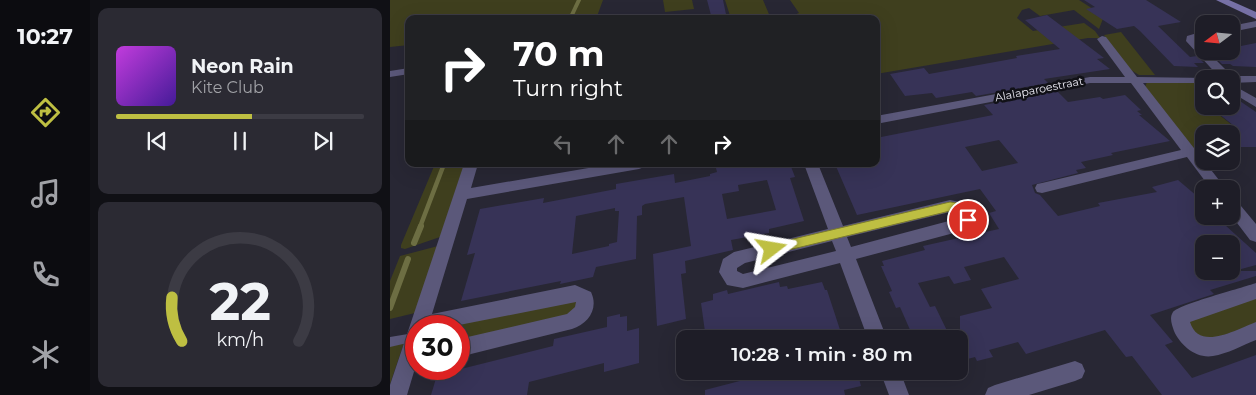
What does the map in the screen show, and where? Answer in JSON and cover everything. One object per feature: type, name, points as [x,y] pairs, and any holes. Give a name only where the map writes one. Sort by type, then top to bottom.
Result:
[{"type":"street","points":[[1221,0],[1256,16]]},
{"type":"street","points":[[1240,27],[1256,24]]},
{"type":"street","points":[[1195,36],[1191,38],[1191,41],[1195,45]]},
{"type":"street","points":[[1102,38],[1212,180]]},
{"type":"street","points":[[1210,60],[1221,70]]},
{"type":"street","points":[[390,74],[405,72]]},
{"type":"street","points":[[1240,79],[1256,80]]},
{"type":"street","name":"Alalaparoestraat","points":[[880,119],[1090,80],[1195,80]]},
{"type":"street","points":[[1240,94],[1256,104]]},
{"type":"street","points":[[1042,188],[1190,152]]},
{"type":"street","points":[[422,315],[471,167]]},
{"type":"street","points":[[461,195],[620,167]]},
{"type":"street","points":[[812,167],[875,330]]},
{"type":"street","points":[[950,206],[960,207],[966,213],[968,220],[963,225],[846,254],[743,281],[731,279],[728,272],[729,264],[740,257],[837,232],[950,206]]},
{"type":"street","points":[[1240,216],[1256,236]]},
{"type":"street","points":[[1256,291],[1186,314],[1180,318],[1186,336],[1198,345],[1206,348],[1256,331]]},
{"type":"street","points":[[470,318],[575,293],[581,294],[585,298],[584,311],[572,321],[470,345]]},
{"type":"street","points":[[995,395],[1075,371]]},
{"type":"street","points":[[397,395],[405,376]]},
{"type":"street","points":[[893,380],[899,395]]},
{"type":"lane","points":[[390,342],[405,335]]},
{"type":"shaded area","points":[[390,0],[603,0],[597,15],[405,15],[405,45],[390,47]]},
{"type":"shaded area","points":[[663,0],[692,0],[694,9],[665,12]]},
{"type":"shaded area","points":[[725,0],[763,0],[769,15],[730,15]]},
{"type":"shaded area","points":[[790,0],[1079,0],[1104,16],[1099,29],[1074,10],[1040,16],[1029,8],[1022,10],[1017,18],[1033,31],[1084,23],[1095,31],[1100,38],[1088,38],[880,73],[880,15],[794,15],[799,13]]},
{"type":"shaded area","points":[[1121,32],[1155,75],[1139,75],[1131,70],[1104,35]]},
{"type":"shaded area","points":[[1147,82],[1195,82],[1195,115],[1219,115],[1232,125],[1195,125],[1195,152],[1145,87]]},
{"type":"shaded area","points":[[434,167],[465,167],[440,237],[405,249],[401,248]]},
{"type":"shaded area","points":[[438,246],[415,313],[390,319],[390,281],[400,256]]},
{"type":"shaded area","points":[[1256,297],[1256,325],[1218,337],[1200,338],[1188,326],[1190,319]]},
{"type":"shaded area","points":[[580,299],[574,318],[470,342],[470,320]]},
{"type":"shaded area","points":[[404,343],[390,384],[390,346]]},
{"type":"building","points":[[707,0],[723,0],[726,15],[711,15]]},
{"type":"building","points":[[1084,0],[1146,0],[1181,22],[1158,26],[1190,57],[1195,56],[1195,60],[1201,60],[1204,63],[1194,63],[1198,67],[1174,66],[1134,26],[1117,29],[1086,9],[1095,7]]},
{"type":"building","points":[[1047,15],[1104,58],[1097,59],[1110,69],[1044,79],[1048,83],[976,96],[972,92],[936,98],[932,93],[905,96],[890,74],[924,68],[929,74],[1060,49],[1025,20]]},
{"type":"building","points":[[1256,43],[1256,67],[1222,64],[1218,60],[1240,60],[1240,46]]},
{"type":"building","points":[[1057,91],[1068,102],[1125,95],[1141,110],[1137,111],[1142,115],[1139,115],[1170,141],[1111,153],[1113,155],[1081,162],[1086,168],[1076,170],[1078,173],[1032,185],[1035,193],[1040,195],[1058,216],[1100,206],[1098,203],[1157,192],[1152,187],[1178,180],[1195,194],[1195,225],[1225,225],[1236,235],[1195,235],[1195,280],[1240,280],[1240,271],[1256,271],[1256,276],[1210,290],[1214,294],[1150,315],[1173,342],[1165,345],[1192,378],[1256,355],[1256,395],[1162,395],[1132,356],[1126,357],[1105,330],[1026,354],[1018,342],[989,350],[993,357],[977,361],[975,357],[968,359],[968,330],[960,330],[960,316],[992,308],[981,289],[1019,279],[1004,257],[964,267],[971,280],[954,284],[949,276],[918,283],[930,307],[935,306],[947,330],[910,330],[900,307],[896,308],[889,292],[892,291],[881,266],[884,266],[882,261],[925,250],[923,246],[999,229],[989,213],[996,211],[980,189],[857,215],[836,167],[880,167],[880,137],[993,115],[984,105]],"holes":[[[999,140],[1018,163],[982,171],[965,147]]]},
{"type":"building","points":[[1240,101],[1256,112],[1256,147],[1240,147],[1240,125],[1233,125],[1220,115],[1240,115]]},
{"type":"building","points":[[722,167],[791,167],[795,177],[790,178],[804,221],[769,229],[769,233],[731,240],[733,250],[685,261],[686,273],[681,274],[686,319],[657,326],[653,254],[691,246],[684,197],[642,206],[642,215],[637,216],[636,259],[596,267],[593,277],[560,284],[561,281],[461,301],[475,253],[467,255],[480,209],[544,198],[543,203],[616,189],[616,184],[674,174],[675,183],[710,176],[710,174],[717,172],[716,168]],"holes":[[[767,180],[776,210],[727,219],[722,194],[739,191],[738,185]],[[615,208],[615,211],[619,211],[617,242],[609,244],[609,246],[572,254],[576,216]]]},
{"type":"building","points":[[1240,239],[1256,253],[1256,265],[1240,269]]},
{"type":"building","points":[[779,282],[780,287],[787,286],[788,289],[822,282],[825,290],[827,290],[840,330],[705,330],[701,303],[713,300],[713,294],[727,290],[728,294]]},
{"type":"building","points":[[620,314],[620,317],[627,316],[627,331],[639,328],[639,363],[604,372],[604,363],[529,382],[527,395],[431,395],[436,380],[470,380],[470,367],[553,346],[554,339],[607,327],[607,317]]},
{"type":"building","points":[[744,380],[859,380],[861,386],[844,390],[845,395],[705,395],[705,390]]},
{"type":"waterway","points":[[572,15],[579,0]]},
{"type":"waterway","points":[[420,227],[443,167]]},
{"type":"waterway","points":[[414,243],[421,226]]},
{"type":"waterway","points":[[390,308],[408,259]]},
{"type":"route","points":[[772,249],[950,206],[960,207],[966,213],[968,220]]}]
